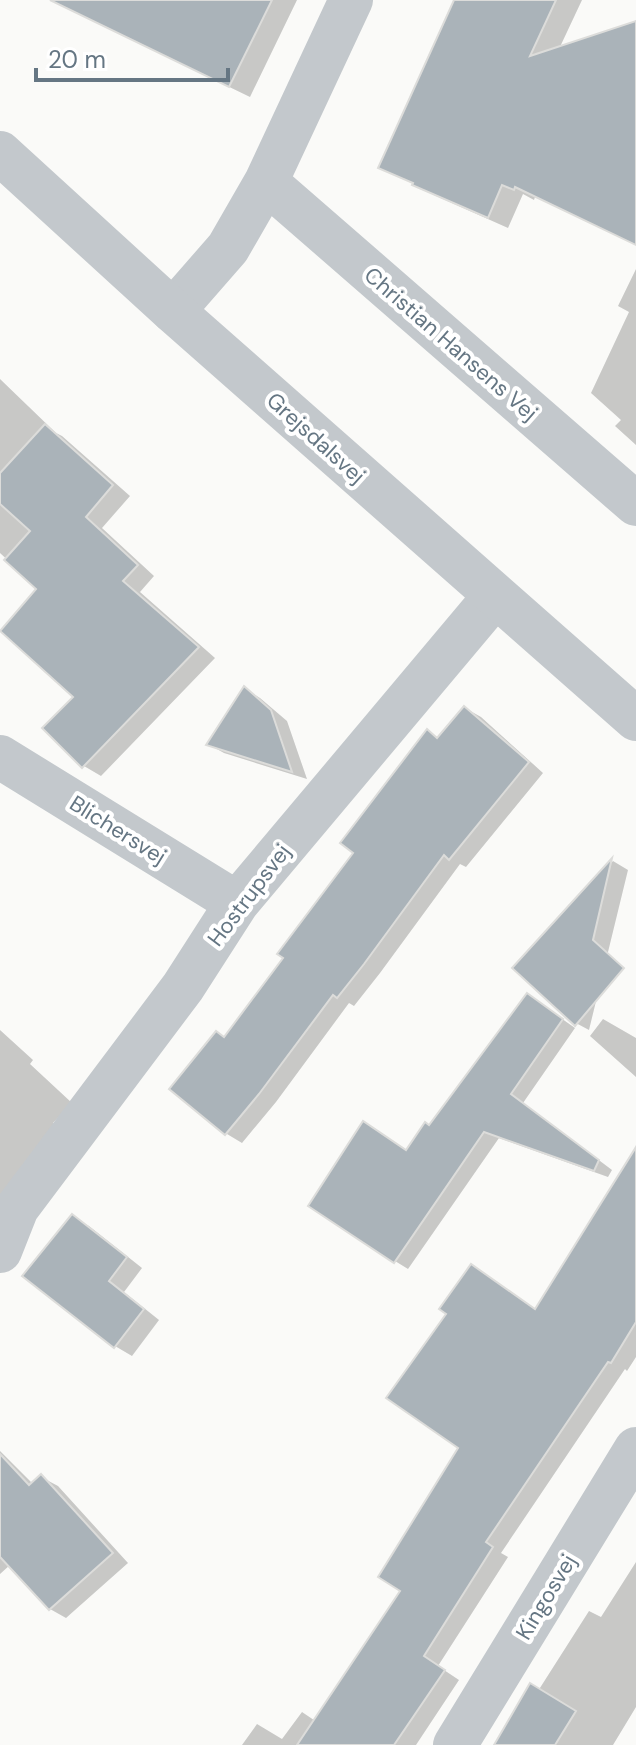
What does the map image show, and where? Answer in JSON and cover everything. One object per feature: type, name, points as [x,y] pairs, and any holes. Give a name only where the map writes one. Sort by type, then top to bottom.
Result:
[{"type":"street","points":[[173,311],[228,248],[266,182],[351,0]]},
{"type":"street","name":"Grejsdalsvej","points":[[0,153],[173,311],[636,719]]},
{"type":"street","name":"Christian Hansens Vej","points":[[266,182],[636,504]]},
{"type":"street","name":"Hostrupsvej","points":[[0,1251],[17,1208],[183,987],[237,903],[495,596]]},
{"type":"street","name":"Blichersvej","points":[[0,757],[237,903]]},
{"type":"street","name":"Kingosvej","points":[[455,1745],[636,1449]]},
{"type":"building","points":[[50,0],[272,0],[229,87]]},
{"type":"building","points":[[454,0],[556,0],[530,56],[636,21],[636,245],[515,187],[514,190],[502,185],[488,218],[378,168]]},
{"type":"building","points":[[45,424],[113,485],[86,517],[138,565],[123,581],[199,647],[82,768],[42,728],[73,697],[0,631],[36,589],[4,560],[30,531],[0,504],[0,473]]},
{"type":"building","points":[[244,686],[271,710],[292,772],[206,745]]},
{"type":"building","points":[[464,706],[529,762],[449,860],[444,855],[364,964],[337,998],[333,995],[225,1135],[169,1089],[216,1031],[224,1037],[283,958],[277,954],[353,853],[340,843],[427,729],[437,738]]},
{"type":"building","points":[[612,858],[593,940],[624,968],[575,1026],[512,968]]},
{"type":"building","points":[[527,993],[563,1019],[511,1094],[599,1160],[594,1171],[484,1132],[394,1263],[308,1206],[363,1121],[406,1150],[425,1122],[429,1125]]},
{"type":"building","points":[[636,1147],[636,1322],[611,1363],[608,1362],[486,1542],[493,1547],[424,1656],[445,1670],[394,1745],[297,1745],[400,1591],[378,1577],[458,1448],[386,1398],[446,1314],[439,1309],[471,1264],[535,1309]]},
{"type":"building","points":[[72,1214],[127,1257],[109,1281],[144,1309],[114,1348],[22,1276]]},
{"type":"building","points":[[0,1454],[29,1485],[41,1474],[113,1553],[49,1610],[0,1557]]},
{"type":"building","points":[[530,1683],[576,1711],[555,1745],[494,1745]]}]
